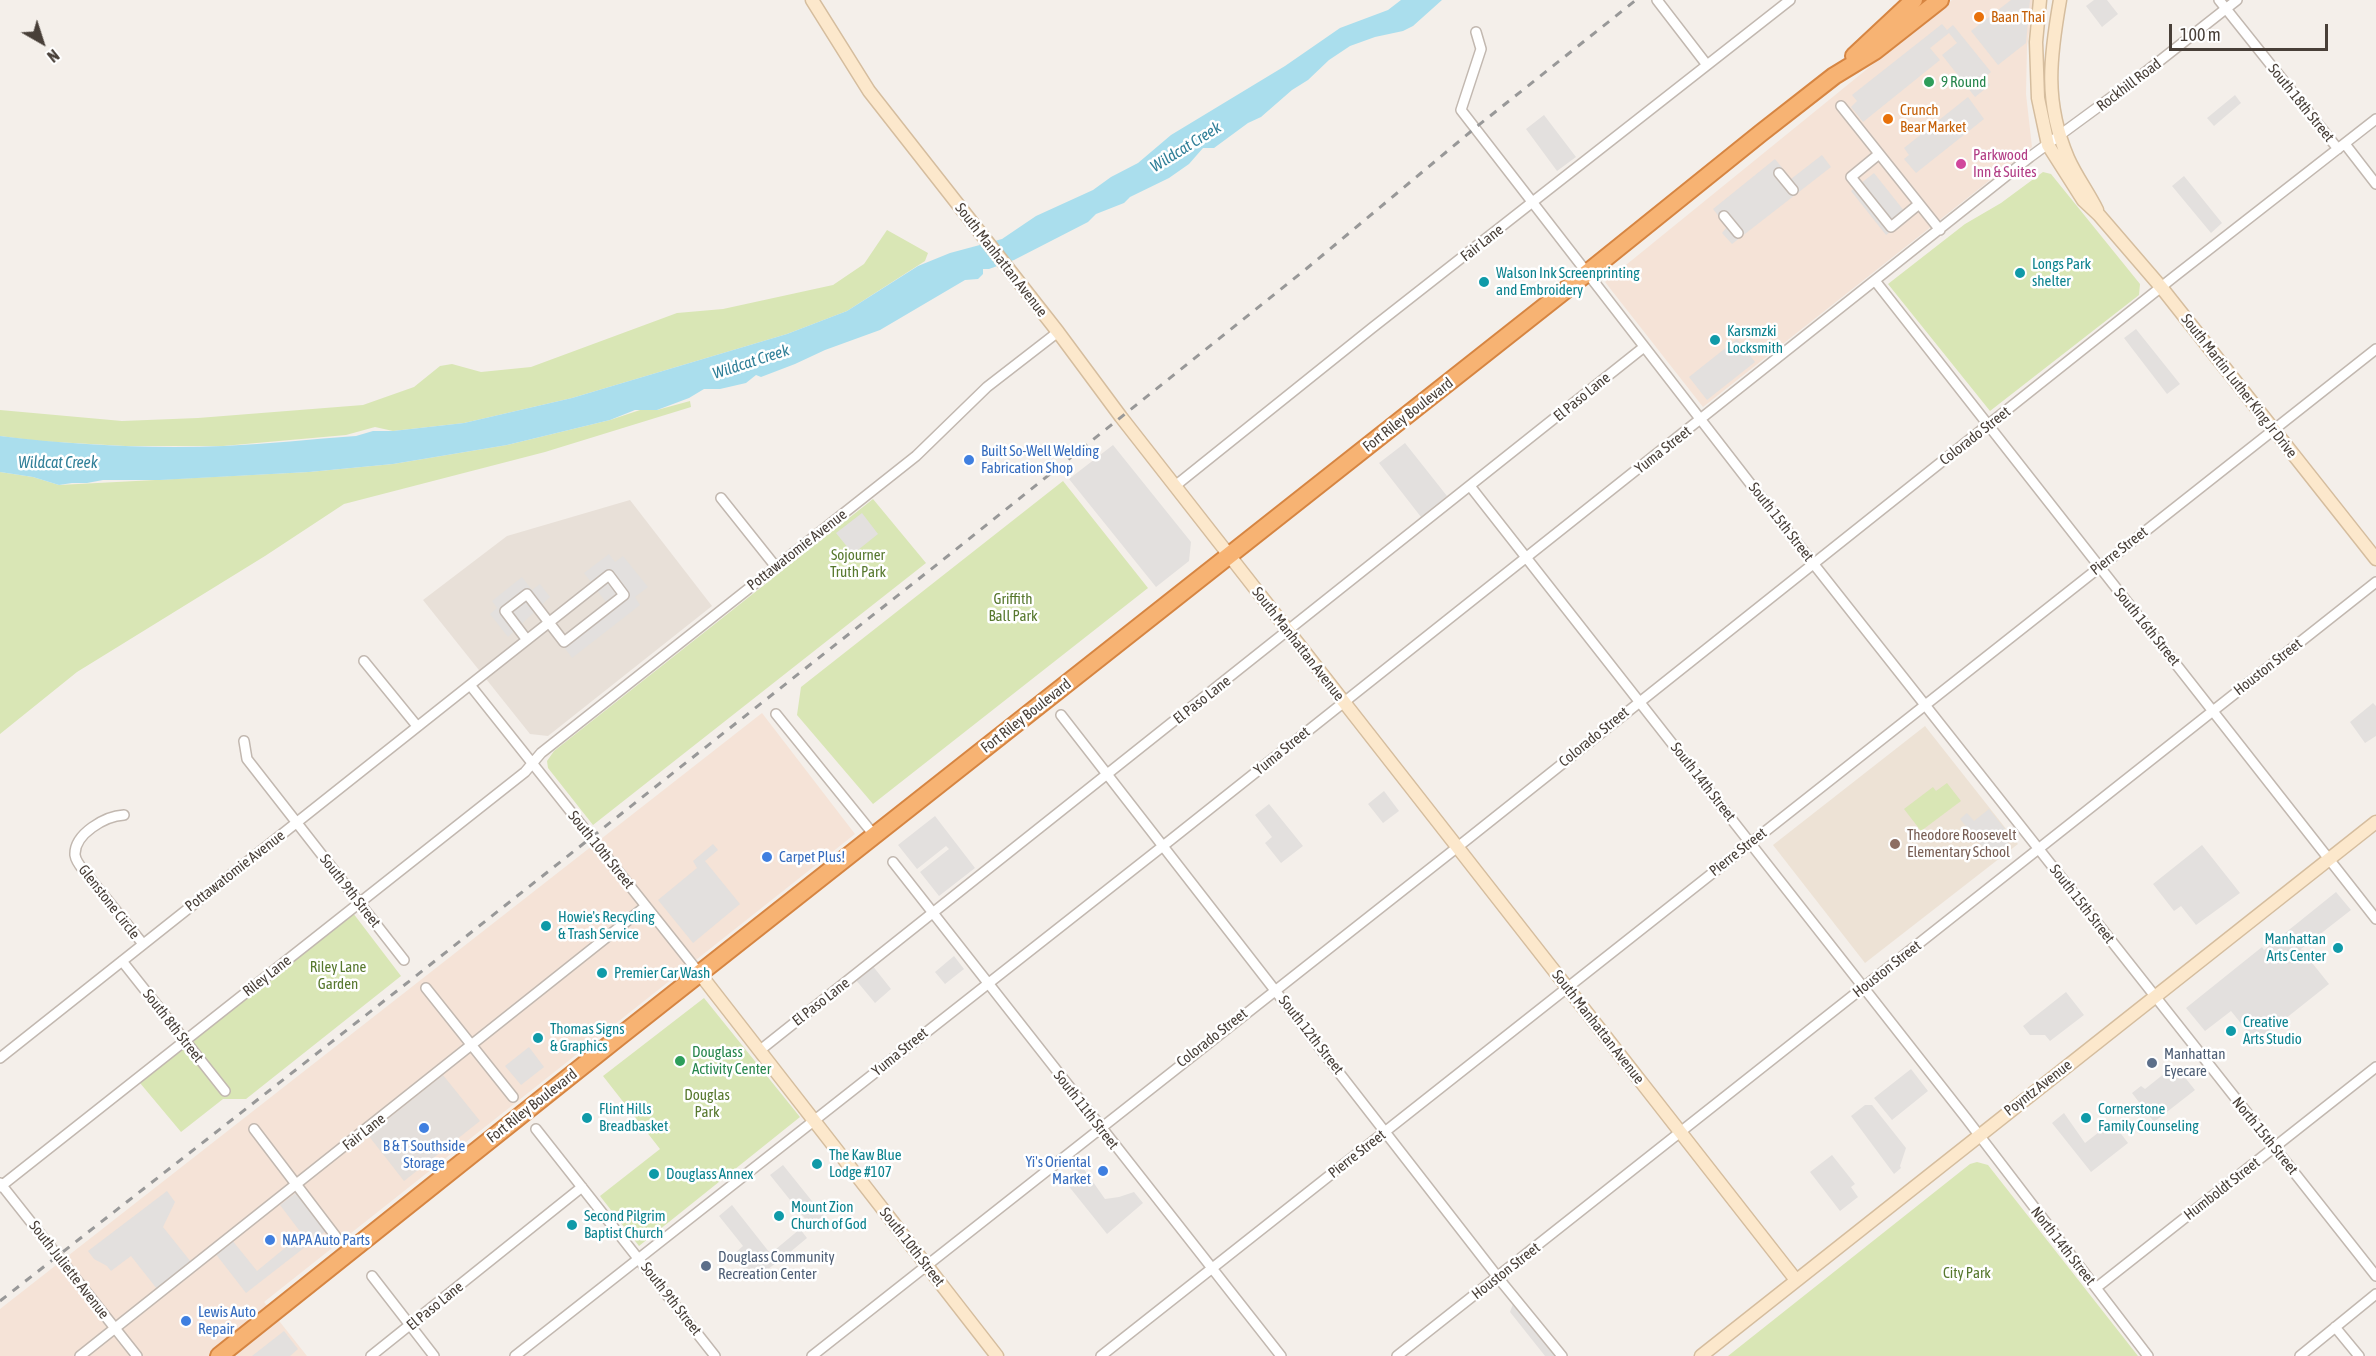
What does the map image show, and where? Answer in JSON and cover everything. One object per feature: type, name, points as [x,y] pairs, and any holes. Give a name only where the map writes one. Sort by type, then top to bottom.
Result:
[{"type":"highway","name":"Fort Riley Boulevard","points":[[219,1356],[1834,76],[1914,0]]},
{"type":"highway","name":"Fort Riley Boulevard","points":[[1834,76],[1875,51],[1940,0]]},
{"type":"street","name":"South Manhattan Avenue","points":[[813,0],[868,91],[1796,1280]]},
{"type":"street","points":[[1657,0],[1707,65]]},
{"type":"street","name":"Fair Lane","points":[[1175,486],[1382,320],[1790,0]]},
{"type":"street","name":"South Martin Luther King Jr Drive","points":[[2040,0],[2036,42],[2038,98],[2048,145],[2083,200],[2100,215],[2161,287],[2376,560]]},
{"type":"street","name":"South Martin Luther King Jr Drive","points":[[2060,0],[2051,61],[2050,94],[2067,157],[2100,215]]},
{"type":"street","name":"South 18th Street","points":[[2219,0],[2341,146],[2376,184]]},
{"type":"street","name":"Rockhill Road","points":[[2048,145],[2237,0]]},
{"type":"street","name":"South 15th Street","points":[[1476,32],[1481,49],[1461,110],[1532,204],[2154,997]]},
{"type":"street","points":[[1841,106],[1940,230]]},
{"type":"street","name":"Colorado Street","points":[[812,1356],[2376,119]]},
{"type":"street","name":"Yuma Street","points":[[515,1356],[2048,145]]},
{"type":"street","points":[[1879,154],[1851,177],[1857,185],[1891,227],[1919,204]]},
{"type":"street","points":[[1779,173],[1793,190]]},
{"type":"street","points":[[1724,216],[1738,233]]},
{"type":"street","name":"South 16th Street","points":[[1876,282],[2376,919]]},
{"type":"street","name":"Pottawatomie Avenue","points":[[532,763],[541,753],[916,456],[987,387],[1058,332]]},
{"type":"street","name":"El Paso Lane","points":[[759,1051],[1644,347]]},
{"type":"street","name":"Pierre Street","points":[[1101,1356],[2376,349]]},
{"type":"street","name":"South 14th Street","points":[[1470,486],[1979,1135]]},
{"type":"street","points":[[721,498],[776,567]]},
{"type":"street","points":[[527,640],[505,611],[527,594],[564,642],[624,595],[609,575],[549,622]]},
{"type":"street","name":"Houston Street","points":[[1397,1356],[2376,582]]},
{"type":"street","name":"Pottawatomie Avenue","points":[[0,1058],[549,622]]},
{"type":"street","points":[[364,660],[417,726]]},
{"type":"street","name":"South 10th Street","points":[[470,685],[700,974],[998,1356]]},
{"type":"street","points":[[776,714],[874,836]]},
{"type":"street","name":"South 12th Street","points":[[1061,714],[1562,1356]]},
{"type":"street","name":"South 9th Street","points":[[244,741],[247,759],[404,960]]},
{"type":"street","name":"Riley Lane","points":[[1,1185],[525,772],[532,763]]},
{"type":"street","name":"Glenstone Circle","points":[[124,815],[113,816],[91,829],[81,838],[75,855],[85,872],[142,944]]},
{"type":"street","name":"Poyntz Avenue","points":[[1701,1356],[2376,822]]},
{"type":"street","name":"South 11th Street","points":[[893,862],[1281,1356]]},
{"type":"street","name":"Fair Lane","points":[[80,1356],[646,906]]},
{"type":"street","name":"South 8th Street","points":[[122,961],[225,1091]]},
{"type":"street","points":[[426,988],[513,1097]]},
{"type":"street","name":"North 15th Street","points":[[2154,997],[2376,1276]]},
{"type":"street","name":"Humboldt Street","points":[[2096,1288],[2376,1067]]},
{"type":"street","points":[[254,1129],[337,1238]]},
{"type":"street","name":"South 9th Street","points":[[536,1130],[715,1356]]},
{"type":"street","name":"North 14th Street","points":[[1979,1135],[2148,1356]]},
{"type":"street","name":"South Juliette Avenue","points":[[1,1185],[137,1356]]},
{"type":"street","name":"El Paso Lane","points":[[371,1356],[582,1187]]},
{"type":"street","points":[[372,1276],[434,1356]]},
{"type":"street","points":[[2300,1356],[2376,1294]]},
{"type":"street","points":[[2335,1327],[2359,1356]]},
{"type":"shaded area","points":[[1952,0],[2034,0],[2027,46],[2026,94],[2032,147],[1703,407],[1605,282]]},
{"type":"shaded area","points":[[2011,0],[2030,0],[2026,43],[1998,65],[1971,31]]},
{"type":"shaded area","points":[[2094,0],[2107,0],[2118,14],[2102,27],[2086,6]]},
{"type":"shaded area","points":[[1942,24],[1947,30],[1953,25],[1991,72],[1984,78],[1990,85],[1975,97],[1942,55],[1957,43],[1949,33],[1930,48],[1940,60],[1863,122],[1851,107],[1857,101],[1852,95]]},
{"type":"shaded area","points":[[2235,95],[2241,103],[2214,126],[2207,118]]},
{"type":"shaded area","points":[[1968,97],[1984,119],[1916,173],[1904,159],[1909,155],[1904,148]]},
{"type":"shaded area","points":[[1544,115],[1576,157],[1557,171],[1526,129]]},
{"type":"shaded area","points":[[1822,155],[1831,167],[1732,244],[1722,233],[1727,227],[1713,209],[1775,159],[1791,179]]},
{"type":"shaded area","points":[[1874,173],[1909,217],[1886,235],[1851,191]]},
{"type":"shaded area","points":[[2184,176],[2222,223],[2211,233],[2172,186]]},
{"type":"shaded area","points":[[2136,329],[2180,384],[2167,394],[2124,338]]},
{"type":"shaded area","points":[[1737,339],[1755,362],[1707,400],[1689,377]]},
{"type":"shaded area","points":[[1405,443],[1447,496],[1421,517],[1379,463]]},
{"type":"shaded area","points":[[1113,445],[1191,542],[1189,561],[1156,587],[1069,479]]},
{"type":"shaded area","points":[[630,500],[712,606],[548,736],[530,734],[423,600],[507,536]]},
{"type":"shaded area","points":[[862,513],[878,534],[853,554],[836,533]]},
{"type":"shaded area","points":[[609,554],[615,562],[623,556],[648,587],[635,597],[640,605],[572,658],[564,647],[612,610],[584,573]]},
{"type":"shaded area","points":[[522,577],[532,590],[540,584],[550,597],[508,637],[490,614],[497,608],[492,601]]},
{"type":"shaded area","points":[[2373,703],[2376,706],[2376,736],[2365,743],[2350,722]]},
{"type":"shaded area","points":[[762,713],[855,834],[264,1302],[307,1356],[0,1356],[0,1309]]},
{"type":"shaded area","name":"Theodore Roosevelt Elementary School","points":[[1925,726],[2018,844],[1865,963],[1773,845]]},
{"type":"shaded area","points":[[1384,791],[1399,811],[1383,823],[1368,804]]},
{"type":"shaded area","points":[[1269,804],[1303,846],[1281,863],[1265,843],[1272,837],[1255,815]]},
{"type":"shaded area","points":[[1989,809],[2013,839],[1991,857],[1960,819],[1967,813],[1974,821]]},
{"type":"shaded area","points":[[935,816],[975,868],[939,896],[920,872],[949,849],[946,846],[917,869],[898,845]]},
{"type":"shaded area","points":[[713,844],[718,850],[705,861],[740,904],[693,943],[658,900],[697,868],[693,861]]},
{"type":"shaded area","points":[[2202,845],[2240,893],[2196,925],[2181,906],[2174,911],[2153,884]]},
{"type":"shaded area","points":[[2336,892],[2351,910],[2301,949],[2329,984],[2256,1042],[2231,1011],[2205,1031],[2186,1008],[2262,947],[2264,950]]},
{"type":"shaded area","points":[[954,956],[964,969],[945,984],[935,972]]},
{"type":"shaded area","points":[[872,965],[891,989],[875,1003],[855,979]]},
{"type":"shaded area","points":[[2066,992],[2084,1015],[2050,1041],[2045,1035],[2030,1035],[2023,1026]]},
{"type":"shaded area","points":[[529,1047],[544,1067],[521,1085],[505,1066]]},
{"type":"shaded area","points":[[2175,1065],[2195,1090],[2154,1122],[2132,1093],[2141,1086],[2145,1089]]},
{"type":"shaded area","points":[[1911,1069],[1928,1091],[1892,1120],[1874,1098]]},
{"type":"shaded area","name":"B & T Southside Storage","points":[[443,1075],[480,1121],[404,1181],[368,1135]]},
{"type":"shaded area","points":[[1865,1105],[1872,1105],[1906,1148],[1901,1168],[1894,1174],[1851,1116]]},
{"type":"shaded area","points":[[2064,1113],[2085,1143],[2112,1122],[2128,1143],[2091,1172],[2052,1123]]},
{"type":"shaded area","points":[[1832,1155],[1855,1184],[1851,1187],[1858,1197],[1840,1211],[1810,1172]]},
{"type":"shaded area","points":[[783,1165],[824,1216],[811,1226],[770,1175]]},
{"type":"shaded area","points":[[1081,1165],[1105,1199],[1134,1192],[1143,1203],[1107,1234],[1063,1179]]},
{"type":"shaded area","points":[[167,1191],[175,1202],[163,1227],[191,1262],[157,1289],[131,1256],[111,1271],[94,1259],[88,1251]]},
{"type":"shaded area","points":[[297,1192],[327,1230],[246,1293],[215,1253],[232,1240],[257,1271],[302,1234],[280,1205]]},
{"type":"shaded area","points":[[732,1205],[777,1262],[753,1281],[733,1255],[743,1246],[719,1216]]},
{"type":"shaded area","points":[[800,1229],[807,1238],[783,1258],[776,1249]]},
{"type":"shaded area","points":[[1514,1301],[1557,1356],[1545,1356],[1510,1312]]},
{"type":"shaded area","points":[[284,1331],[298,1349],[290,1356],[252,1356]]},
{"type":"green space","points":[[2043,172],[2051,174],[2140,284],[2139,295],[1990,411],[1888,284],[1965,224],[2001,203]]},
{"type":"green space","points":[[887,230],[928,253],[925,261],[847,311],[787,334],[572,398],[464,423],[393,431],[375,427],[346,435],[223,446],[125,446],[38,441],[0,436],[0,410],[122,421],[198,418],[363,405],[414,387],[440,366],[452,364],[481,372],[531,367],[677,313],[723,309],[833,285],[864,264]]},
{"type":"green space","points":[[690,401],[691,407],[545,452],[344,504],[265,556],[77,672],[0,734],[0,472],[33,477],[59,485],[309,472],[393,464],[507,445],[610,420],[640,410],[657,410]]},
{"type":"green space","name":"Griffith Ball Park","points":[[1063,481],[1148,588],[873,804],[797,715],[801,687]]},
{"type":"green space","name":"Sojourner Truth Park","points":[[873,499],[926,563],[593,825],[548,768],[547,761],[554,751]]},
{"type":"green space","points":[[1947,783],[1961,801],[1921,831],[1904,809],[1933,787],[1936,791]]},
{"type":"green space","name":"Riley Lane Garden","points":[[353,913],[401,976],[246,1099],[223,1099],[181,1132],[140,1083]]},
{"type":"green space","name":"Douglas Park","points":[[704,998],[800,1117],[639,1246],[600,1196],[660,1149],[603,1076]]},
{"type":"green space","name":"City Park","points":[[1977,1162],[1988,1165],[2138,1356],[1728,1356],[1970,1164]]},
{"type":"water","name":"Wildcat Creek","points":[[1401,0],[1442,0],[1413,26],[1403,31],[1375,37],[1350,46],[1329,60],[1308,80],[1292,90],[1261,117],[1248,123],[1214,148],[1203,148],[1189,164],[1169,178],[1130,197],[1124,203],[1096,214],[1088,222],[1014,260],[983,269],[983,274],[978,279],[965,280],[880,330],[761,377],[756,375],[746,383],[720,389],[704,389],[689,398],[657,410],[635,410],[610,420],[507,445],[393,464],[309,472],[160,480],[103,480],[59,485],[33,477],[0,472],[0,436],[112,446],[196,447],[356,436],[373,431],[464,423],[572,398],[787,334],[847,311],[918,266],[950,253],[1002,239],[1036,216],[1093,190],[1111,177],[1138,163],[1171,135],[1285,66],[1340,28],[1388,10]]},
{"type":"railway","points":[[0,1301],[949,555],[1306,269],[1475,128],[1636,0]]},
{"type":"place","name":"Baan Thai","points":[[1979,17]]},
{"type":"place","name":"9 Round","points":[[1929,82]]},
{"type":"place","name":"Crunch Bear Market","points":[[1888,119]]},
{"type":"place","name":"Parkwood Inn & Suites","points":[[1961,164]]},
{"type":"place","name":"Longs Park shelter","points":[[2020,273]]},
{"type":"place","name":"Walson Ink Screenprinting and Embroidery","points":[[1484,282]]},
{"type":"place","name":"Karsmzki Locksmith","points":[[1715,340]]},
{"type":"place","name":"Built So-Well Welding Fabrication Shop","points":[[969,460]]},
{"type":"place","name":"Theodore Roosevelt Elementary School","points":[[1895,844]]},
{"type":"place","name":"Carpet Plus!","points":[[767,857]]},
{"type":"place","name":"Howie's Recycling & Trash Service","points":[[546,926]]},
{"type":"place","name":"Manhattan Arts Center","points":[[2338,948]]},
{"type":"place","name":"Premier Car Wash","points":[[602,973]]},
{"type":"place","name":"Creative Arts Studio","points":[[2231,1031]]},
{"type":"place","name":"Thomas Signs & Graphics","points":[[538,1038]]},
{"type":"place","name":"Douglass Activity Center","points":[[680,1061]]},
{"type":"place","name":"Manhattan Eyecare","points":[[2152,1063]]},
{"type":"place","name":"Flint Hills Breadbasket","points":[[587,1118]]},
{"type":"place","name":"Cornerstone Family Counseling","points":[[2086,1118]]},
{"type":"place","name":"B & T Southside Storage","points":[[424,1128]]},
{"type":"place","name":"The Kaw Blue Lodge #107","points":[[817,1164]]},
{"type":"place","name":"Yi's Oriental Market","points":[[1103,1171]]},
{"type":"place","name":"Douglass Annex","points":[[654,1174]]},
{"type":"place","name":"Mount Zion Church of God","points":[[779,1216]]},
{"type":"place","name":"Second Pilgrim Baptist Church","points":[[572,1225]]},
{"type":"place","name":"NAPA Auto Parts","points":[[270,1240]]},
{"type":"place","name":"Douglass Community Recreation Center","points":[[706,1266]]},
{"type":"place","name":"Lewis Auto Repair","points":[[186,1321]]}]
